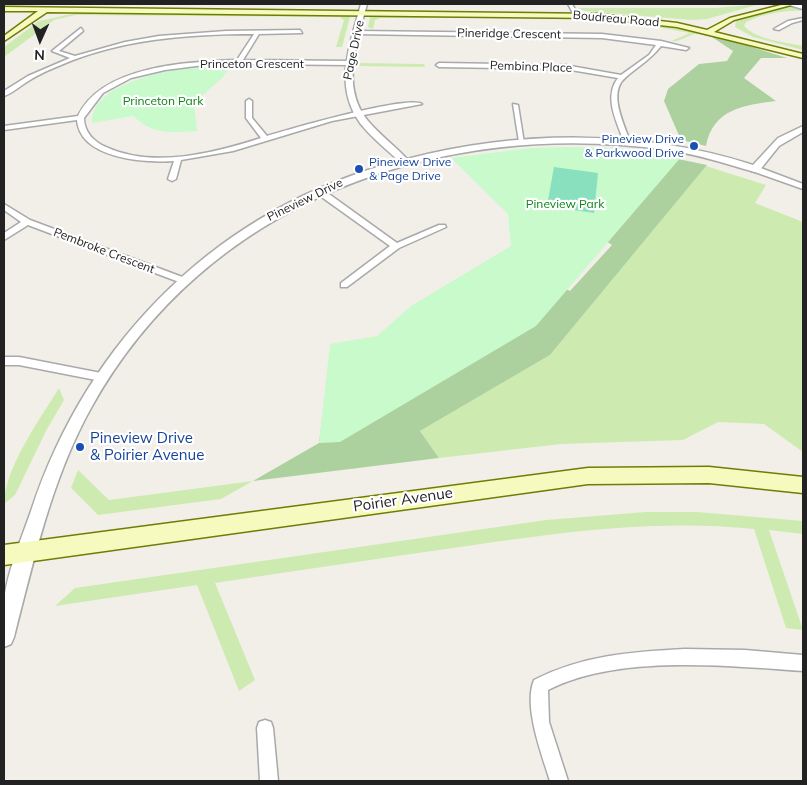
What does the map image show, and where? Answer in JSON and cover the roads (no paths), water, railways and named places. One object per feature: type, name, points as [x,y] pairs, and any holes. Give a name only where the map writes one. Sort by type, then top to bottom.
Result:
[{"type":"main road","points":[[706,29],[715,19],[747,8],[769,4]]},
{"type":"main road","points":[[706,29],[791,4]]},
{"type":"main road","name":"Boudreau Road","points":[[4,8],[14,6],[97,6],[574,12],[628,15],[675,21],[803,56]]},
{"type":"main road","points":[[14,6],[43,6]]},
{"type":"main road","name":"Boudreau Road","points":[[4,8],[43,6],[363,9],[588,16],[647,20],[706,29],[803,51]]},
{"type":"main road","points":[[4,39],[43,6]]},
{"type":"main road","points":[[4,32],[25,20],[49,13],[72,7],[97,6]]},
{"type":"main road","points":[[4,8],[21,13],[25,20]]},
{"type":"main road","points":[[732,20],[735,30],[753,39]]},
{"type":"main road","points":[[675,21],[697,21]]},
{"type":"main road","name":"Poirier Avenue","points":[[4,555],[588,476],[709,476],[803,485]]},
{"type":"street","points":[[570,4],[574,12]]},
{"type":"street","points":[[791,4],[803,7]]},
{"type":"street","name":"Page Drive","points":[[363,9],[347,78],[348,91],[358,114],[402,160]]},
{"type":"street","points":[[777,29],[790,22],[803,19]]},
{"type":"street","points":[[76,58],[55,51],[81,30]]},
{"type":"street","points":[[239,62],[257,32]]},
{"type":"street","points":[[4,94],[42,72],[76,58],[166,33],[300,32]]},
{"type":"street","name":"Pineridge Crescent","points":[[357,33],[602,36],[686,48]]},
{"type":"street","points":[[627,142],[613,93],[622,77],[651,56],[661,43]]},
{"type":"street","name":"Princeton Crescent","points":[[80,118],[85,108],[99,94],[138,75],[189,64],[239,62],[350,63]]},
{"type":"street","name":"Pembina Place","points":[[439,65],[555,66],[584,69],[622,77]]},
{"type":"street","points":[[249,102],[249,118],[266,139]]},
{"type":"street","points":[[4,128],[80,118],[85,134],[97,146],[134,157],[178,159],[220,154],[320,122],[419,104]]},
{"type":"street","points":[[515,105],[522,142]]},
{"type":"street","points":[[803,129],[783,136],[775,142],[755,169],[803,187]]},
{"type":"street","name":"Pineview Drive","points":[[4,637],[26,552],[48,486],[71,433],[101,377],[146,318],[182,280],[246,231],[320,191],[402,160],[458,148],[522,142],[627,142],[688,149],[755,169]]},
{"type":"street","points":[[172,179],[178,159]]},
{"type":"street","points":[[320,191],[396,246]]},
{"type":"street","name":"Pembroke Crescent","points":[[4,206],[27,222],[182,280]]},
{"type":"street","points":[[4,237],[27,222]]},
{"type":"street","points":[[344,285],[396,246],[442,227]]},
{"type":"street","points":[[4,361],[20,361],[101,377]]},
{"type":"street","points":[[559,781],[541,722],[540,686],[566,673],[603,666],[679,658],[761,658],[803,663]]},
{"type":"street","points":[[265,728],[270,781]]},
{"type":"place","name":"Pineview Drive & Parkwood Drive","points":[[694,146]]},
{"type":"place","name":"Pineview Drive & Page Drive","points":[[359,169]]},
{"type":"place","name":"Pineview Drive & Poirier Avenue","points":[[80,447]]},
{"type":"park label","name":"Princeton Park","points":[[163,101]]},
{"type":"park label","name":"Pineview Park","points":[[565,204]]}]
